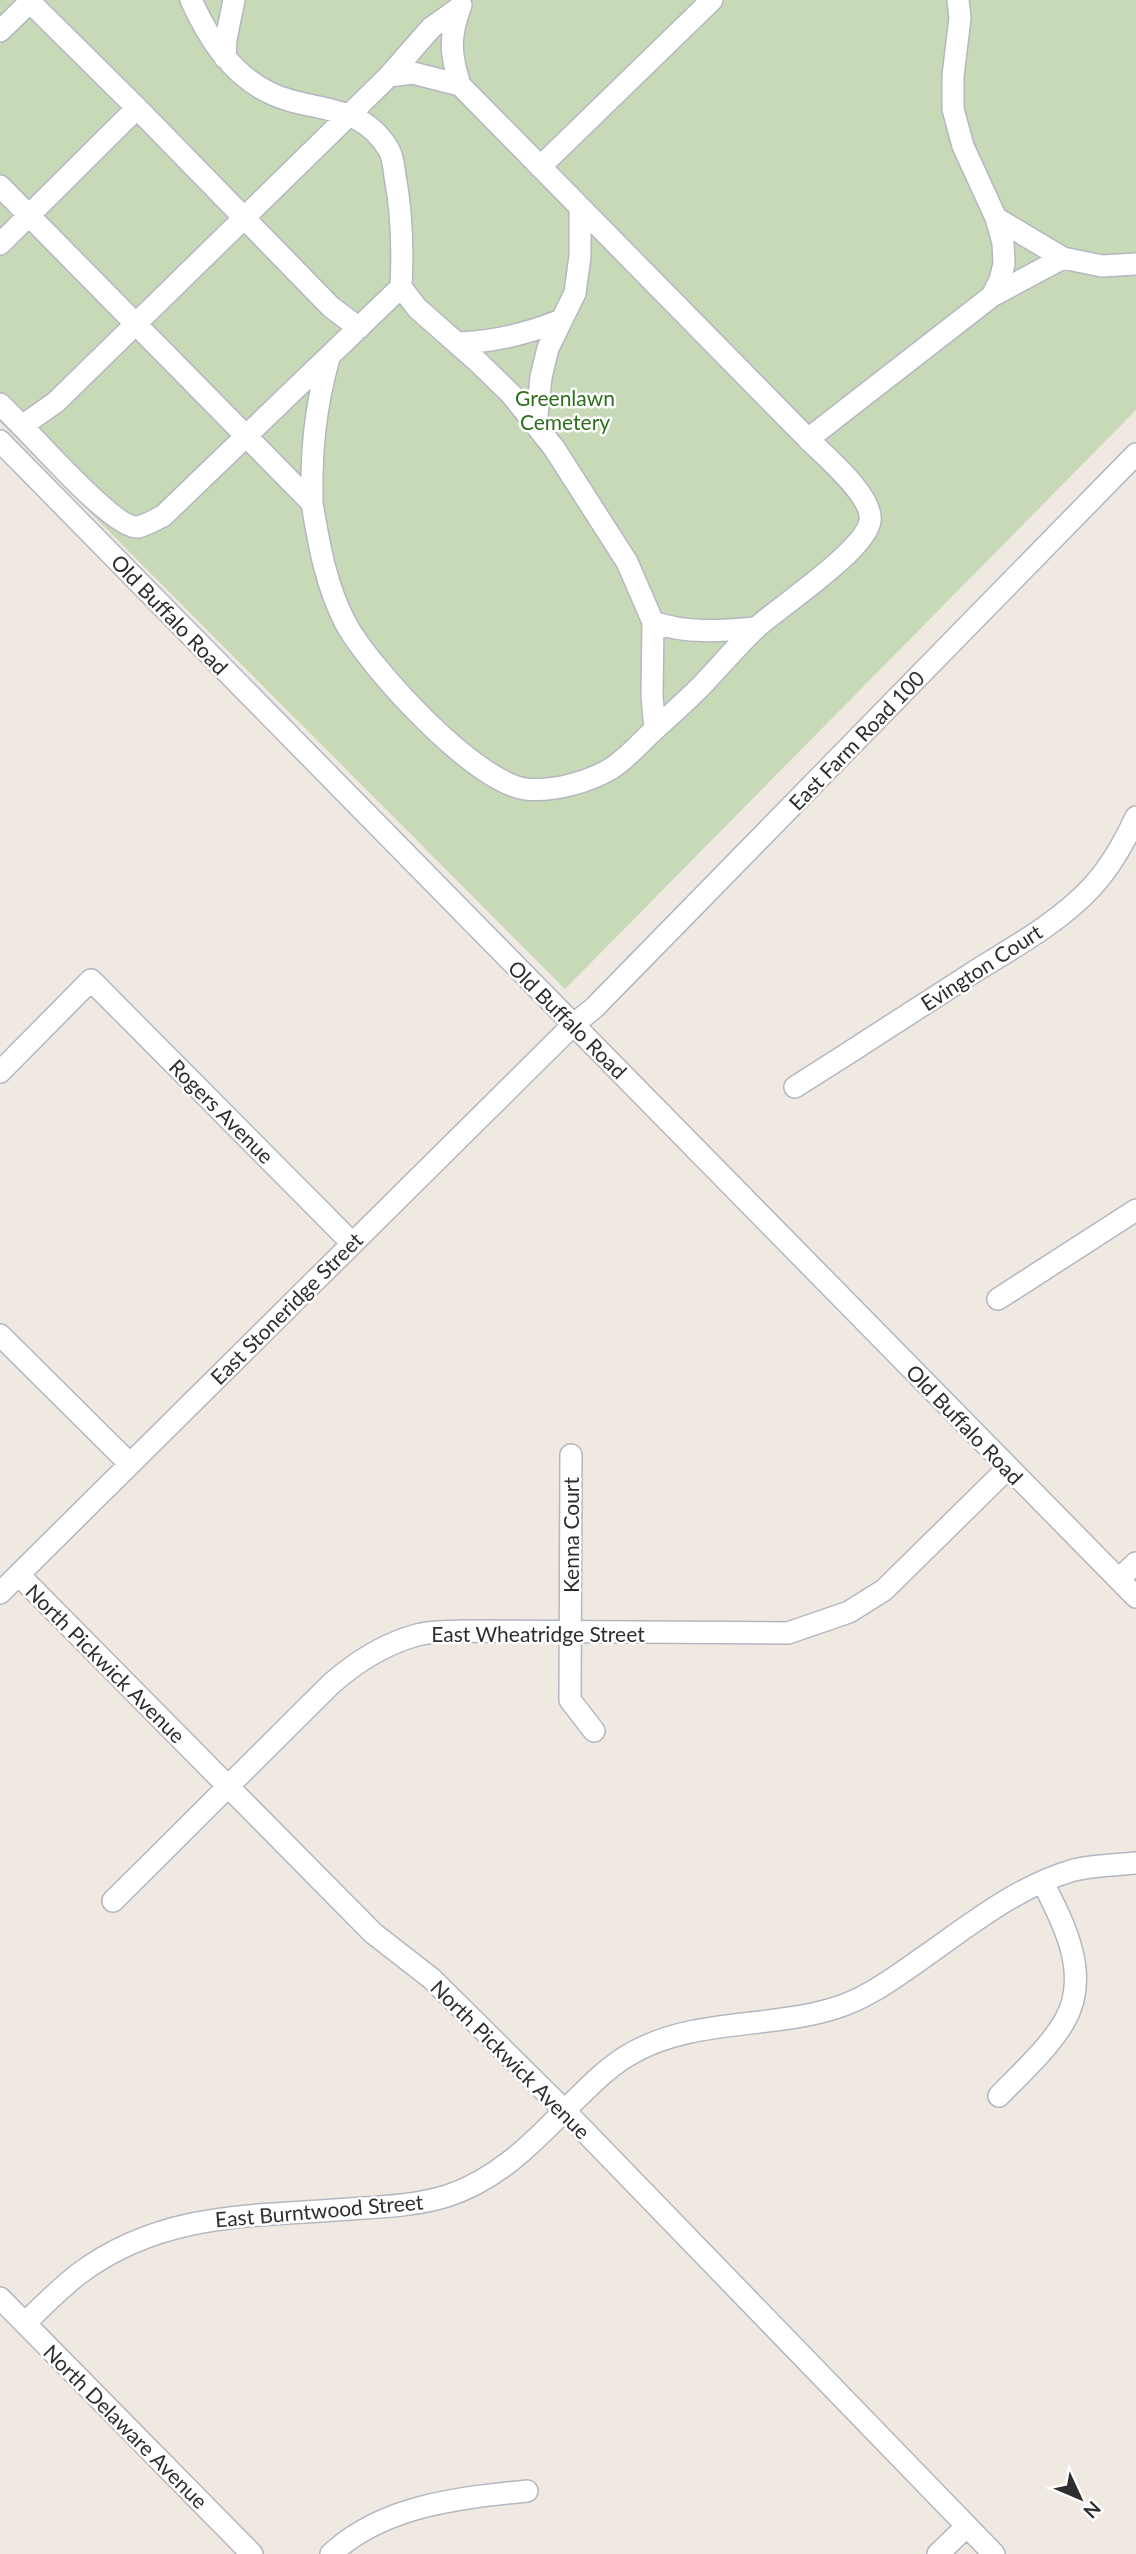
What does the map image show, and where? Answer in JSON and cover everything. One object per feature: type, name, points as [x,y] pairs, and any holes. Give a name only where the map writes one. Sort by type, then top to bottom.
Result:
[{"type":"street","points":[[191,0],[204,29],[225,58],[243,75],[269,93],[365,122],[390,152],[401,206],[401,287],[417,307],[511,394],[562,460],[627,562],[653,622],[652,696],[655,729]]},
{"type":"street","points":[[225,58],[234,0]]},
{"type":"street","points":[[540,167],[712,0]]},
{"type":"street","points":[[958,0],[960,18],[953,76],[953,109],[962,146],[996,218],[1003,243],[1004,264],[992,296]]},
{"type":"street","points":[[0,31],[30,1],[331,307],[359,328]]},
{"type":"street","points":[[22,426],[56,402],[389,76],[431,28],[461,4]]},
{"type":"street","points":[[330,356],[318,396],[311,452],[312,503],[320,550],[332,592],[348,626],[410,704],[447,742],[489,774],[524,789],[554,788],[581,782],[612,768],[703,684],[756,628],[809,587],[849,551],[866,532],[871,519],[868,504],[858,491],[460,85],[451,55],[452,32],[461,4]]},
{"type":"street","points":[[389,76],[413,73],[460,85]]},
{"type":"street","points":[[0,244],[137,108]]},
{"type":"street","points":[[0,186],[312,503]]},
{"type":"street","points":[[536,425],[541,377],[548,348],[575,293],[580,256],[580,209]]},
{"type":"street","points":[[996,218],[1063,258],[1102,266],[1136,264]]},
{"type":"street","points":[[808,439],[992,296],[1063,258]]},
{"type":"street","points":[[0,404],[100,504],[119,521],[137,527],[163,516],[401,287]]},
{"type":"street","points":[[458,343],[523,335],[559,321]]},
{"type":"street","name":"Old Buffalo Road","points":[[0,441],[1136,1597]]},
{"type":"street","name":"East Farm Road 100","points":[[574,1024],[594,1008],[1134,460]]},
{"type":"street","points":[[653,622],[671,628],[710,632],[756,628]]},
{"type":"street","name":"Evington Court","points":[[795,1087],[1063,914],[1105,872],[1136,817]]},
{"type":"street","name":"Rogers Avenue","points":[[0,1072],[92,980],[352,1242]]},
{"type":"street","name":"East Stoneridge Street","points":[[0,1593],[574,1024]]},
{"type":"street","points":[[998,1299],[1136,1210]]},
{"type":"street","points":[[0,1335],[129,1463]]},
{"type":"street","name":"Kenna Court","points":[[571,1455],[570,1700],[594,1731]]},
{"type":"street","name":"East Wheatridge Street","points":[[113,1902],[227,1786],[346,1671],[380,1650],[418,1634],[461,1631],[788,1633],[849,1612],[884,1590],[1008,1468]]},
{"type":"street","points":[[1118,1578],[1136,1563]]},
{"type":"street","name":"North Pickwick Avenue","points":[[19,1575],[373,1933],[432,1979],[565,2111],[993,2554]]},
{"type":"street","name":"East Burntwood Street","points":[[25,2323],[82,2272],[120,2248],[186,2223],[406,2205],[444,2196],[496,2172],[515,2158],[610,2067],[643,2047],[701,2029],[791,2019],[835,2008],[875,1991],[1020,1892],[1078,1869],[1136,1863]]},
{"type":"street","points":[[999,2096],[1058,2031],[1071,2009],[1074,1996],[1075,1969],[1070,1941],[1042,1883]]},
{"type":"street","name":"North Delaware Avenue","points":[[0,2298],[252,2554]]},
{"type":"street","points":[[331,2554],[363,2531],[402,2513],[453,2500],[527,2491]]},
{"type":"street","points":[[938,2554],[967,2526]]},
{"type":"green space","name":"Greenlawn Cemetery","points":[[0,0],[1136,0],[1136,410],[565,989],[0,422]]}]
